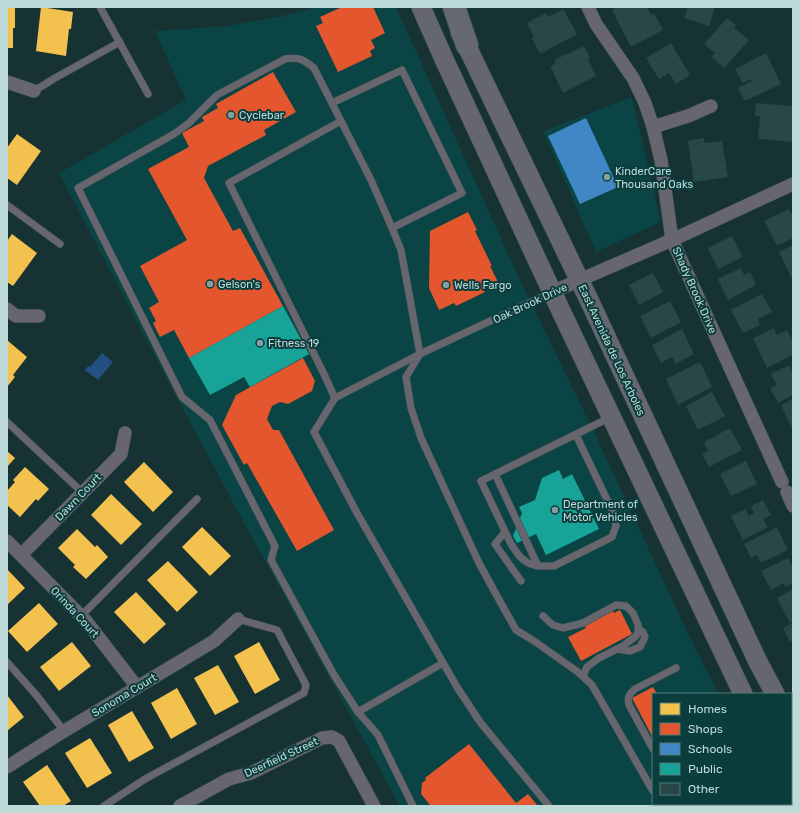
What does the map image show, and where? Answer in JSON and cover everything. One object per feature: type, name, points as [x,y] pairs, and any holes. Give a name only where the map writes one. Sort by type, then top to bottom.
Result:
[{"type":"highway","points":[[454,7],[467,45]]},
{"type":"main road","points":[[421,7],[552,292],[744,693]]},
{"type":"main road","name":"East Avenida de Los Arboles","points":[[449,7],[580,280],[774,693]]},
{"type":"street","name":"Shady Brook Drive","points":[[588,7],[596,24],[633,78],[645,103],[653,127],[661,160],[672,240],[793,506]]},
{"type":"street","points":[[7,82],[34,91]]},
{"type":"street","points":[[653,127],[688,116],[711,106]]},
{"type":"street","name":"Oak Brook Drive","points":[[552,292],[672,240],[793,184]]},
{"type":"street","points":[[7,309],[16,316],[39,316]]},
{"type":"street","name":"Dawn Court","points":[[21,555],[120,454],[125,433]]},
{"type":"street","name":"Orinda Court","points":[[7,541],[86,621],[137,687]]},
{"type":"street","name":"Sonoma Court","points":[[7,767],[214,641],[238,619]]},
{"type":"street","name":"Deerfield Street","points":[[180,806],[229,780],[251,773],[322,738],[332,737],[338,741],[374,806]]},
{"type":"lane","points":[[100,7],[148,94]]},
{"type":"lane","points":[[34,91],[120,42]]},
{"type":"lane","points":[[413,806],[378,735],[358,712],[334,675],[271,560],[275,546],[210,420],[182,397],[78,188],[174,134],[189,123],[217,95],[285,59],[295,58],[305,60],[314,68],[374,186],[401,250],[420,354],[406,377],[411,408],[421,438],[479,562],[516,630],[578,672],[592,685],[652,789]]},
{"type":"lane","points":[[332,102],[402,70],[462,193],[392,228]]},
{"type":"lane","points":[[341,121],[229,183],[335,398],[314,432],[357,513],[457,687],[477,718],[548,806]]},
{"type":"lane","points":[[7,205],[60,244]]},
{"type":"lane","name":"Oak Brook Drive","points":[[335,398],[420,354],[552,292]]},
{"type":"lane","points":[[576,435],[613,512],[616,526],[612,537],[554,566],[538,566],[528,563],[520,557],[511,544],[481,481],[576,435],[611,416]]},
{"type":"lane","points":[[7,422],[83,493]]},
{"type":"lane","points":[[495,474],[538,566]]},
{"type":"lane","points":[[81,616],[197,500]]},
{"type":"lane","points":[[505,532],[495,544],[521,581]]},
{"type":"lane","points":[[543,616],[553,625],[563,628],[583,623],[616,605],[626,606],[633,613],[639,631],[636,636],[623,646],[599,658],[587,668],[583,676]]},
{"type":"lane","points":[[104,806],[145,779],[304,693],[306,685],[276,630],[238,619]]},
{"type":"lane","points":[[616,650],[630,651],[640,647],[645,637],[643,632],[638,629]]},
{"type":"lane","points":[[7,662],[37,696],[64,731]]},
{"type":"lane","points":[[358,712],[443,663]]},
{"type":"lane","points":[[652,747],[629,705],[629,697],[635,689],[676,668]]},
{"type":"lane","points":[[740,806],[744,805]]},
{"type":"shaded area","points":[[314,7],[396,7],[520,280],[595,434],[693,644],[718,693],[652,693],[652,805],[784,806],[400,806],[243,521],[59,173],[186,100],[155,31],[228,26]]},
{"type":"shaded area","name":"KinderCare Thousand Oaks","points":[[632,97],[661,222],[596,252],[543,131]]},
{"type":"water","points":[[102,353],[113,362],[98,380],[85,370],[88,366],[90,367]]},
{"type":"building: Homes","points":[[7,7],[15,7],[13,48],[7,48]]},
{"type":"building: Homes","points":[[41,7],[73,12],[71,29],[69,29],[66,56],[36,51]]},
{"type":"building: Homes","points":[[17,134],[41,151],[17,185],[7,178],[7,148]]},
{"type":"building: Homes","points":[[12,234],[37,253],[13,286],[7,282],[7,241]]},
{"type":"building: Homes","points":[[7,340],[27,357],[13,375],[15,377],[7,387]]},
{"type":"building: Homes","points":[[7,451],[15,458],[7,467]]},
{"type":"building: Homes","points":[[144,462],[173,492],[153,512],[124,482]]},
{"type":"building: Homes","points":[[25,467],[49,489],[38,501],[36,499],[20,517],[7,505],[7,491],[15,482],[13,480]]},
{"type":"building: Homes","points":[[111,494],[142,524],[121,545],[91,515]]},
{"type":"building: Homes","points":[[202,527],[231,556],[210,576],[182,547]]},
{"type":"building: Homes","points":[[77,529],[95,547],[97,545],[108,557],[86,579],[73,567],[75,565],[58,548]]},
{"type":"building: Homes","points":[[168,561],[198,592],[177,612],[147,580]]},
{"type":"building: Homes","points":[[7,569],[25,588],[7,605]]},
{"type":"building: Homes","points":[[136,592],[166,624],[144,644],[114,612]]},
{"type":"building: Homes","points":[[39,603],[58,624],[27,652],[8,631]]},
{"type":"building: Homes","points":[[72,642],[91,666],[59,691],[40,667]]},
{"type":"building: Homes","points":[[259,642],[280,680],[255,694],[234,656]]},
{"type":"building: Homes","points":[[218,665],[239,702],[215,715],[194,678]]},
{"type":"building: Homes","points":[[177,688],[197,724],[171,739],[151,703]]},
{"type":"building: Homes","points":[[7,695],[24,717],[7,731]]},
{"type":"building: Homes","points":[[132,711],[154,748],[129,762],[108,725]]},
{"type":"building: Homes","points":[[90,738],[112,773],[87,788],[65,753]]},
{"type":"building: Homes","points":[[47,765],[71,801],[63,806],[40,806],[23,782]]},
{"type":"building: Shops","points":[[342,7],[373,7],[385,33],[371,40],[375,48],[370,51],[372,56],[338,72],[316,26],[323,23],[320,17]]},
{"type":"building: Shops","points":[[273,72],[296,112],[264,130],[266,135],[208,166],[204,178],[233,231],[240,228],[283,306],[189,358],[174,330],[160,337],[153,323],[156,321],[149,308],[159,302],[140,266],[187,240],[148,169],[189,147],[182,133],[204,121],[202,117],[218,108],[216,104]]},
{"type":"building: Shops","points":[[468,212],[498,282],[483,289],[485,292],[456,306],[454,303],[439,310],[429,288],[430,231]]},
{"type":"building: Shops","points":[[303,358],[315,381],[312,391],[288,404],[280,402],[272,406],[267,419],[273,430],[279,430],[334,530],[297,551],[247,463],[244,465],[222,425],[236,395]]},
{"type":"building: Shops","points":[[613,610],[614,613],[620,610],[632,634],[581,661],[568,637],[586,628],[584,626]]},
{"type":"building: Shops","points":[[653,687],[656,693],[652,693],[652,736],[632,698]]},
{"type":"building: Shops","points":[[469,744],[516,803],[528,794],[538,806],[429,806],[430,805],[421,794],[422,783],[426,780],[425,778]]},
{"type":"building: Schools","points":[[586,118],[618,187],[580,204],[548,136]]},
{"type":"building: Public","name":"Fitness 19","points":[[283,306],[309,354],[250,387],[244,377],[210,395],[189,358]]},
{"type":"building: Public","name":"Department of Motor Vehicles","points":[[559,470],[563,479],[572,474],[599,529],[546,555],[536,534],[517,543],[513,536],[522,513],[519,507],[535,500],[542,478]]},
{"type":"building: Other","points":[[616,7],[647,7],[651,15],[654,13],[663,30],[631,47],[612,10]]},
{"type":"building: Other","points":[[688,7],[715,7],[709,26],[684,18]]},
{"type":"building: Other","points":[[563,9],[577,34],[540,54],[527,23],[546,13],[548,17]]},
{"type":"building: Other","points":[[727,18],[736,25],[734,28],[749,40],[724,68],[712,57],[715,53],[704,44]]},
{"type":"building: Other","points":[[671,43],[690,75],[676,84],[669,73],[659,79],[646,58]]},
{"type":"building: Other","points":[[584,46],[596,76],[563,93],[550,66],[556,64],[554,60]]},
{"type":"building: Other","points":[[766,53],[781,84],[745,101],[738,88],[752,81],[751,79],[743,83],[735,69]]},
{"type":"building: Other","points":[[756,103],[793,106],[793,142],[758,139],[760,116],[755,116]]},
{"type":"building: Other","points":[[704,138],[704,143],[722,141],[728,177],[694,182],[688,141]]},
{"type":"building: Other","points":[[789,209],[793,216],[793,238],[777,246],[764,221]]},
{"type":"building: Other","points":[[732,236],[743,257],[718,269],[708,248]]},
{"type":"building: Other","points":[[793,245],[793,281],[779,252]]},
{"type":"building: Other","points":[[741,268],[744,275],[750,272],[756,285],[728,300],[718,279]]},
{"type":"building: Other","points":[[653,273],[663,292],[639,305],[629,285]]},
{"type":"building: Other","points":[[762,294],[772,312],[758,319],[760,325],[743,333],[731,310]]},
{"type":"building: Other","points":[[670,301],[681,322],[651,338],[640,316]]},
{"type":"building: Other","points":[[774,328],[777,335],[787,330],[793,342],[793,355],[767,368],[753,338]]},
{"type":"building: Other","points":[[682,329],[694,354],[676,364],[672,357],[661,363],[652,345]]},
{"type":"building: Other","points":[[700,362],[712,387],[678,405],[666,379]]},
{"type":"building: Other","points":[[789,365],[793,373],[793,395],[778,403],[770,388],[777,385],[771,374]]},
{"type":"building: Other","points":[[712,392],[725,416],[698,430],[686,406]]},
{"type":"building: Other","points":[[793,399],[793,427],[792,428],[781,405]]},
{"type":"building: Other","points":[[730,428],[742,450],[709,467],[702,454],[708,451],[704,442]]},
{"type":"building: Other","points":[[746,461],[757,484],[731,496],[720,474]]},
{"type":"building: Other","points":[[763,500],[771,515],[763,519],[768,527],[743,540],[731,516],[745,509],[749,516],[754,513],[751,506]]},
{"type":"building: Other","points":[[777,527],[788,550],[761,563],[757,555],[751,558],[744,544]]},
{"type":"building: Other","points":[[788,558],[793,568],[793,583],[785,587],[784,583],[771,590],[761,571]]},
{"type":"building: Other","points":[[793,589],[793,621],[790,623],[777,598]]},
{"type":"building: Other","points":[[793,623],[793,641],[790,642],[783,628]]},
{"type":"place","name":"Cyclebar","points":[[231,115]]},
{"type":"place","name":"KinderCare Thousand Oaks","points":[[607,177]]},
{"type":"place","name":"Gelson's","points":[[210,284]]},
{"type":"place","name":"Wells Fargo","points":[[446,285]]},
{"type":"place","name":"Fitness 19","points":[[260,343]]},
{"type":"place","name":"Department of Motor Vehicles","points":[[555,510]]}]
